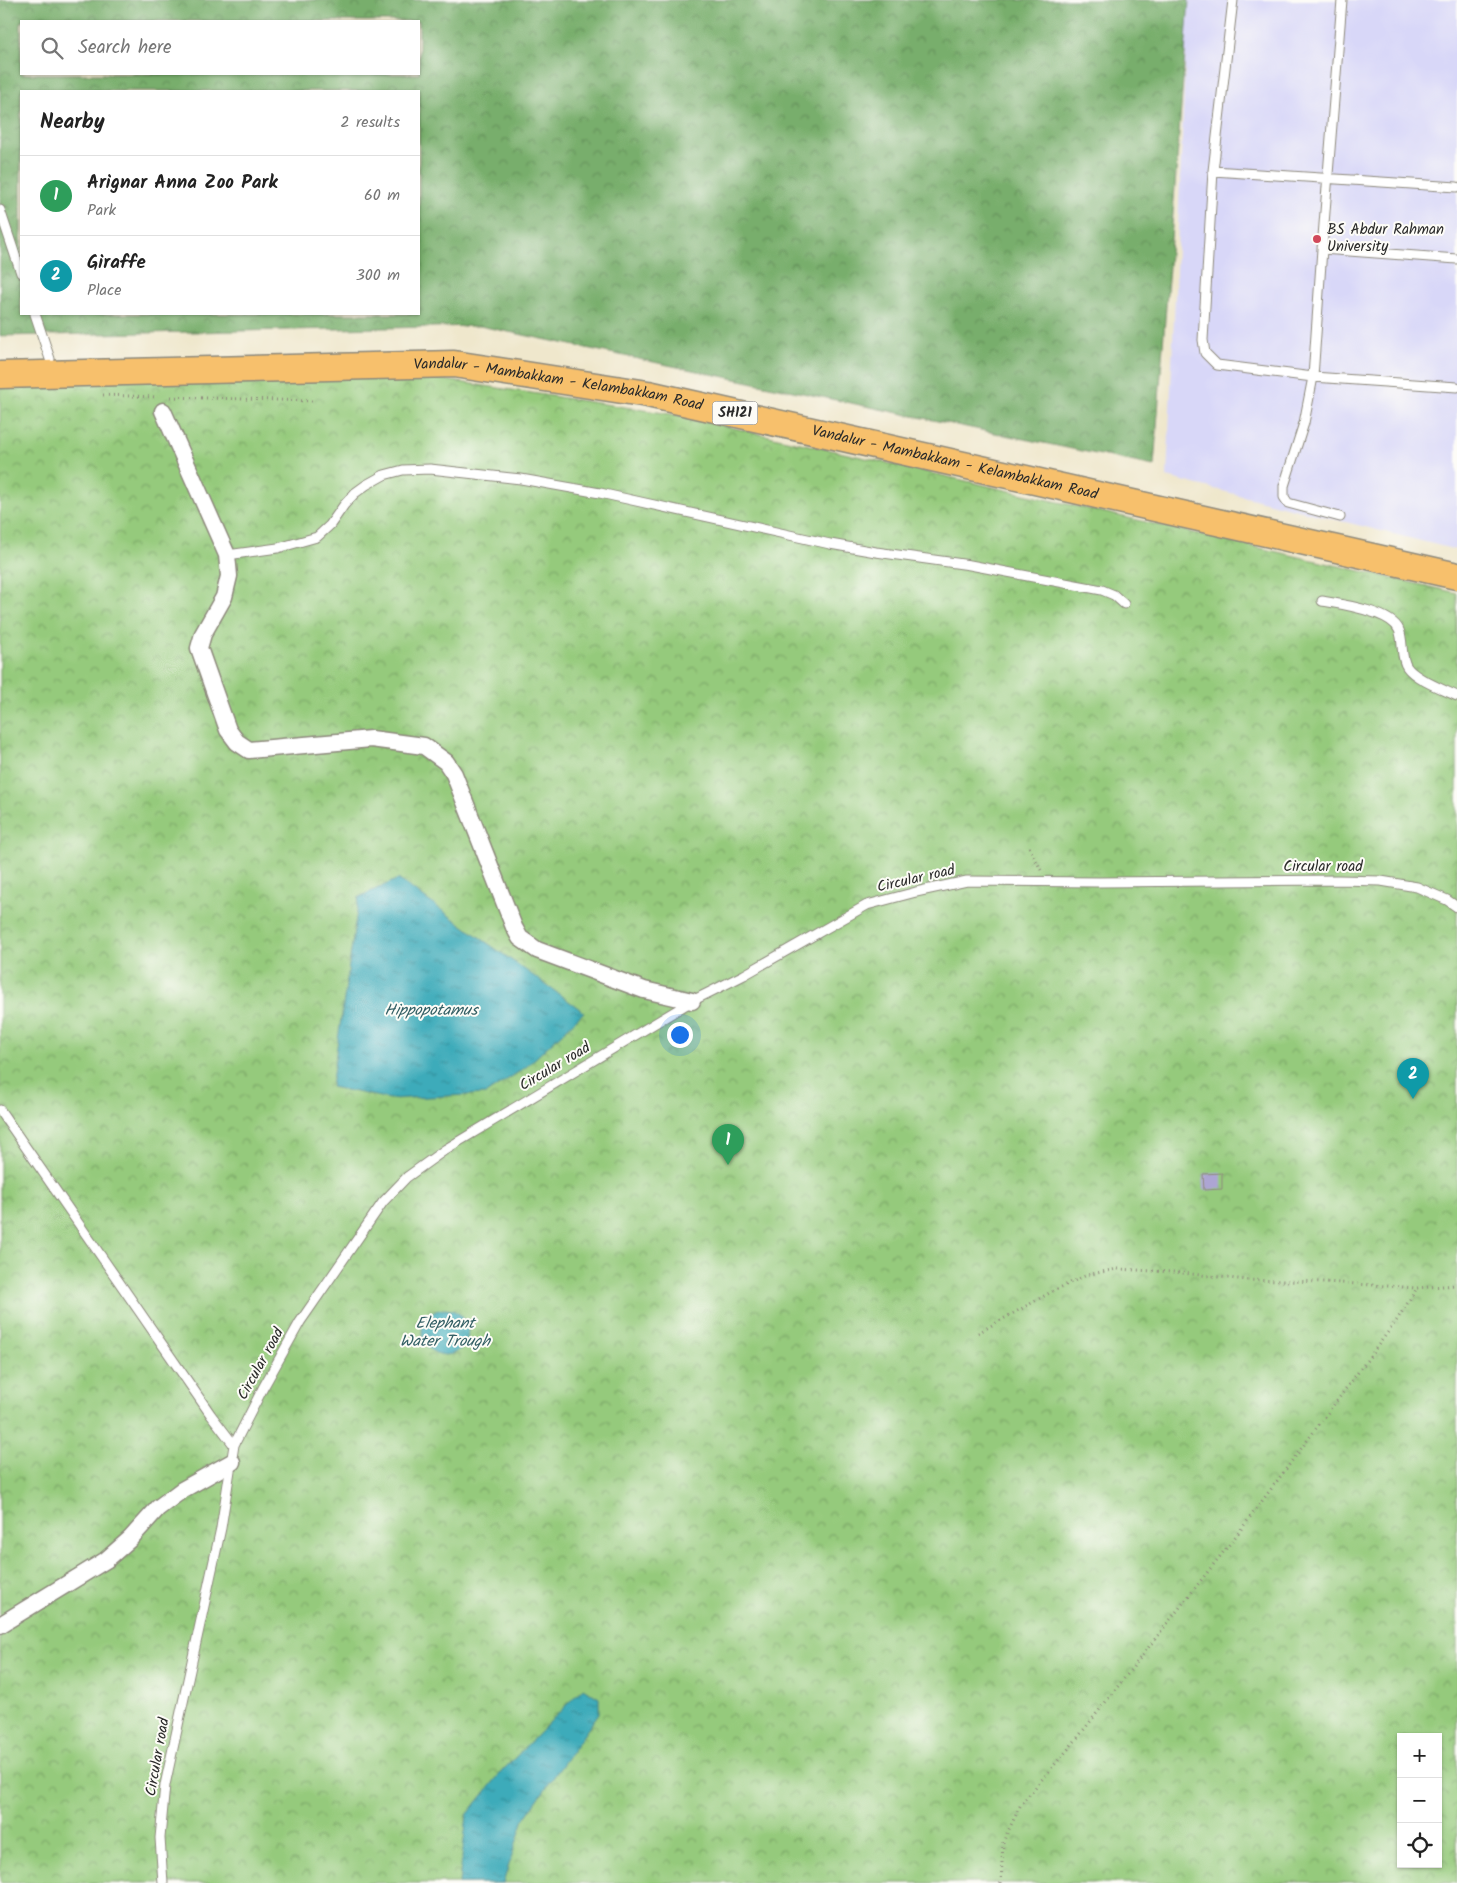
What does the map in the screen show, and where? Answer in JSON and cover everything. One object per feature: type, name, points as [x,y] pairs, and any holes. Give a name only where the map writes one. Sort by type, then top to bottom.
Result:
[{"type":"main road","name":"Vandalur - Mambakkam - Kelambakkam Road","points":[[0,360],[455,350],[649,386],[1457,561]]},
{"type":"main road","name":"Vandalur - Mambakkam - Kelambakkam Road","points":[[0,375],[454,364],[649,386],[1457,576]]},
{"type":"street","points":[[164,411],[227,555],[229,576],[224,597],[203,634],[199,648],[228,730],[237,742],[249,750],[371,740],[424,746],[446,762],[454,774],[520,938],[538,950],[644,990],[692,1001]]},
{"type":"street","points":[[0,1625],[106,1560],[130,1539],[158,1508],[182,1490],[232,1462]]},
{"type":"lane","points":[[1233,0],[1213,171],[1203,340],[1205,353],[1217,365],[1313,377],[1457,387]]},
{"type":"lane","points":[[1340,517],[1288,504],[1284,497],[1284,486],[1304,423],[1313,377],[1342,0]]},
{"type":"lane","points":[[1213,171],[1457,187]]},
{"type":"lane","points":[[0,210],[20,270]]},
{"type":"lane","points":[[1322,249],[1457,258]]},
{"type":"lane","points":[[35,315],[50,359]]},
{"type":"lane","points":[[227,555],[278,548],[317,537],[330,525],[355,493],[366,485],[384,476],[403,470],[430,469],[521,478],[600,493],[830,544],[970,565],[1093,588],[1114,595],[1124,604]]},
{"type":"lane","points":[[1322,601],[1344,604],[1381,615],[1393,622],[1399,630],[1407,668],[1416,675],[1457,696]]},
{"type":"lane","name":"Circular road","points":[[163,1883],[160,1838],[165,1785],[221,1528],[234,1445],[300,1322],[383,1202],[406,1177],[446,1149],[692,1001],[744,975],[867,905],[967,881],[1339,880],[1380,881],[1416,887],[1447,900],[1457,907]]},
{"type":"lane","points":[[0,1110],[211,1415],[234,1445]]},
{"type":"path","points":[[1029,848],[1048,882]]},
{"type":"path","points":[[978,1334],[1061,1287],[1087,1275],[1117,1269],[1172,1272],[1247,1280],[1326,1282],[1417,1288],[1457,1285]]},
{"type":"path","points":[[1001,1883],[1003,1842],[1021,1804],[1075,1741],[1239,1532],[1397,1320],[1417,1288]]},
{"type":"shaded area","name":"BS Abdur Rahman University","points":[[1188,0],[1457,0],[1457,550],[1167,477]]},
{"type":"green space","points":[[0,0],[1189,0],[1154,466],[480,326],[0,336]]},
{"type":"green space","points":[[379,370],[677,415],[1457,593],[1457,1883],[0,1883],[0,381]]},
{"type":"water","name":"Hippopotamus","points":[[398,879],[584,1012],[526,1067],[486,1094],[390,1099],[331,1087],[359,897]]},
{"type":"water","name":"Elephant Water Trough","points":[[440,1309],[450,1309],[464,1319],[468,1332],[464,1345],[458,1351],[450,1355],[440,1355],[426,1345],[422,1337],[422,1327],[432,1313]]},
{"type":"water","points":[[583,1688],[599,1698],[599,1713],[524,1819],[503,1883],[459,1883],[467,1815],[503,1770]]},
{"type":"building","points":[[1222,1173],[1222,1189],[1204,1190],[1203,1174]]},
{"type":"place","name":"BS Abdur Rahman University","points":[[1317,239]]},
{"type":"place","name":"Giraffe","points":[[1413,1099]]},
{"type":"place","name":"Arignar Anna Zoo Park","points":[[728,1165]]}]
